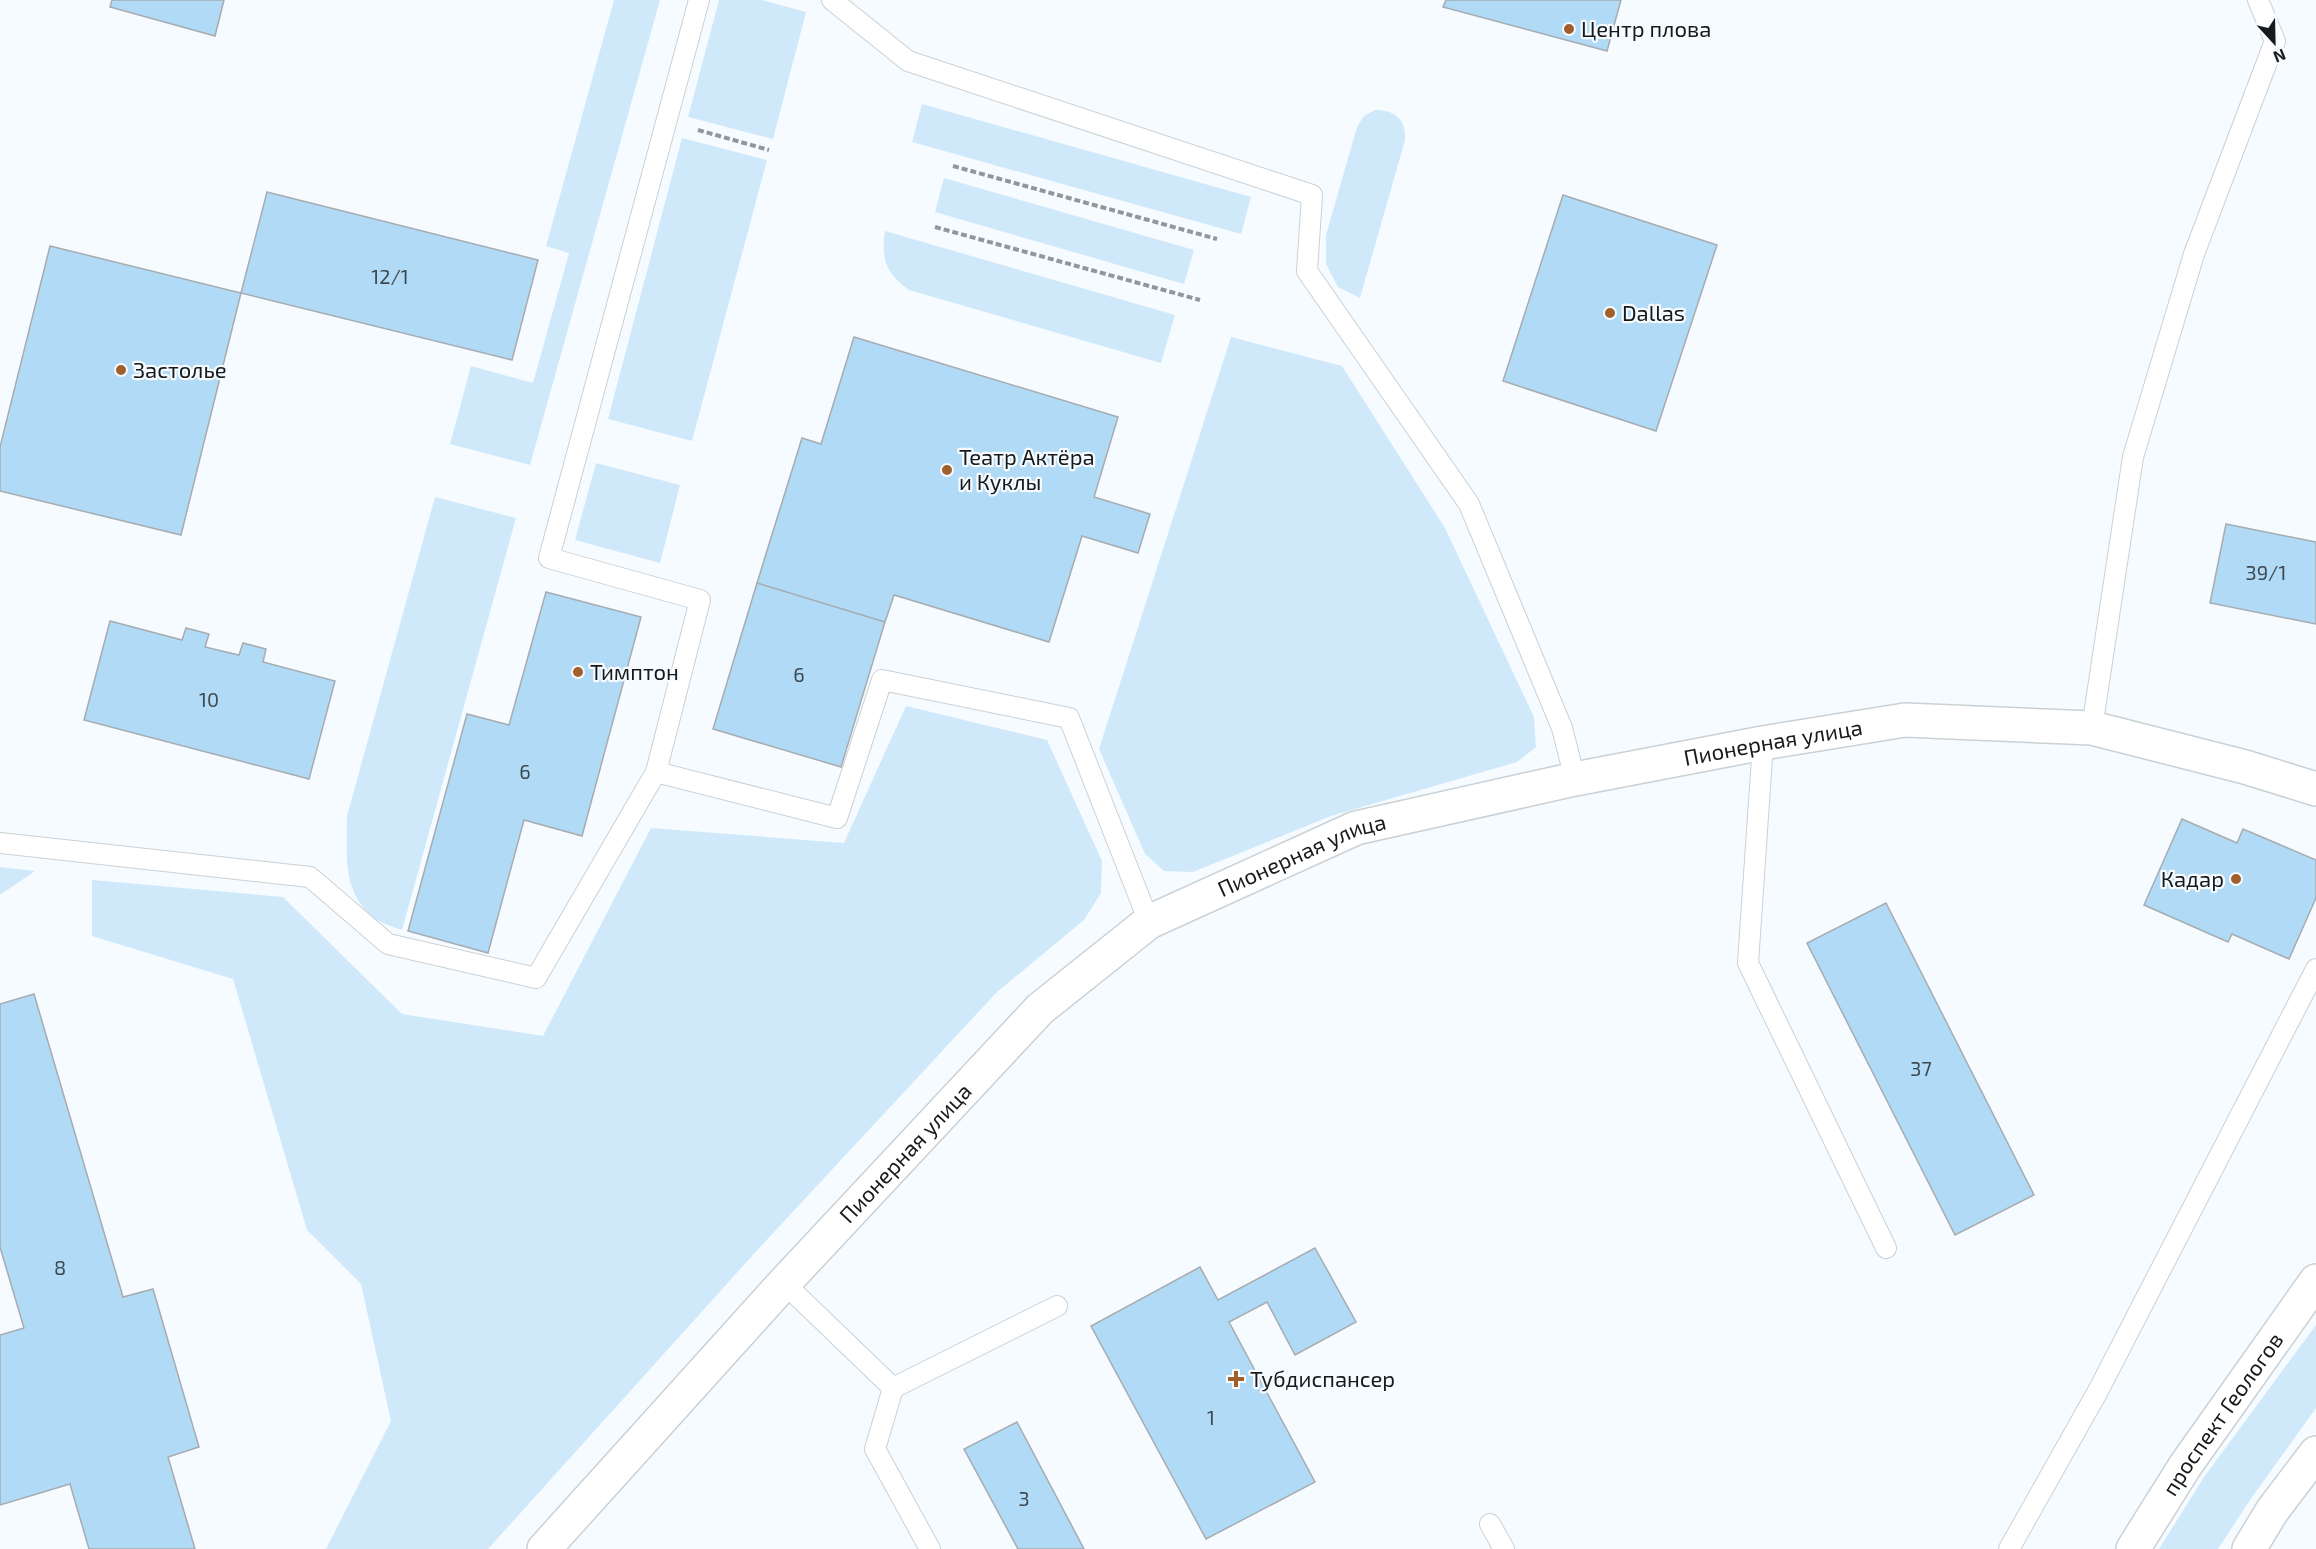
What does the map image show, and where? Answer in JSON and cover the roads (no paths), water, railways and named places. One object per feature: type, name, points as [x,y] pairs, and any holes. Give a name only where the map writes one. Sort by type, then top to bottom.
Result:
[{"type":"street","name":"Пионерная улица","points":[[544,1549],[784,1283],[1040,1009],[1149,922],[1356,828],[1575,779],[1763,743],[1905,720],[2092,728],[2245,767],[2316,789]]},
{"type":"street","name":"проспект Геологов","points":[[2133,1549],[2185,1466],[2316,1281]]},
{"type":"street","points":[[2249,1549],[2272,1511],[2316,1453]]},
{"type":"lane","points":[[0,843],[310,877],[388,944],[536,978],[656,772],[700,600],[549,558],[699,0]]},
{"type":"lane","points":[[832,0],[908,61],[1312,195],[1306,271],[1469,504],[1562,728],[1575,779]]},
{"type":"lane","points":[[2092,728],[2133,457],[2194,254],[2275,41],[2258,0]]},
{"type":"lane","points":[[656,772],[837,818],[882,680],[1069,718],[1149,922]]},
{"type":"lane","points":[[1763,743],[1748,963],[1886,1248]]},
{"type":"lane","points":[[2009,1549],[2103,1381],[2316,969]]},
{"type":"lane","points":[[784,1283],[892,1388]]},
{"type":"lane","points":[[930,1549],[875,1449],[892,1388],[1057,1306]]},
{"type":"lane","points":[[1490,1524],[1504,1549]]},
{"type":"place","name":"Центр плова","points":[[1569,29]]},
{"type":"place","name":"Dallas","points":[[1610,313]]},
{"type":"place","name":"Застолье","points":[[121,370]]},
{"type":"place","name":"Театр Актёра и Куклы","points":[[947,470]]},
{"type":"place","name":"Тимптон","points":[[578,672]]},
{"type":"place","name":"Кадар","points":[[2236,879]]},
{"type":"place","name":"Тубдиспансер","points":[[1236,1379]]}]
